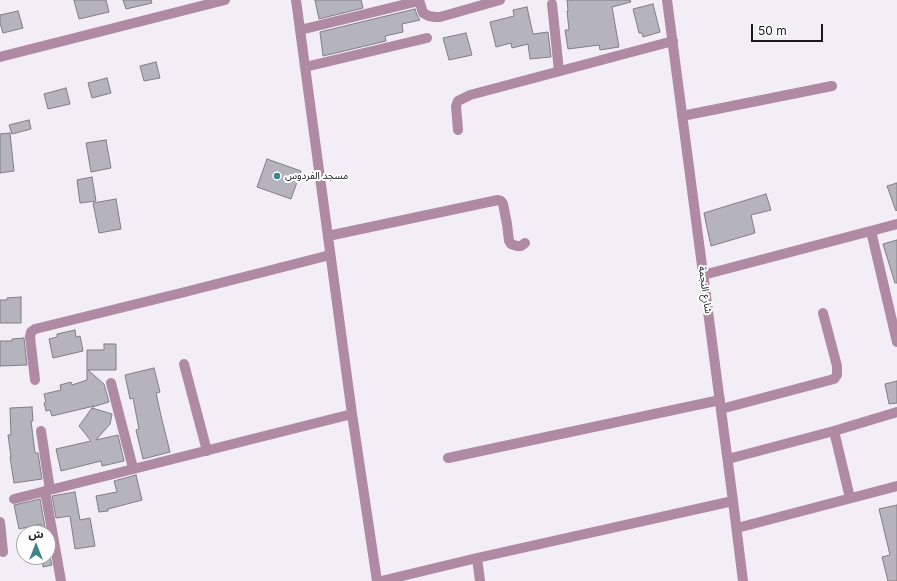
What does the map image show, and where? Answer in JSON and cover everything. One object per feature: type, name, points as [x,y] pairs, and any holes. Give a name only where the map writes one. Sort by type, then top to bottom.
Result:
[{"type":"street","points":[[0,57],[225,0]]},
{"type":"street","points":[[296,0],[352,414],[377,581]]},
{"type":"street","points":[[300,30],[419,0],[423,13],[435,17],[440,17],[500,0]]},
{"type":"street","name":"شارع النجمة","points":[[667,0],[743,581]]},
{"type":"street","points":[[552,4],[558,71]]},
{"type":"street","points":[[305,67],[427,38]]},
{"type":"street","points":[[458,130],[456,106],[458,101],[470,94],[672,41]]},
{"type":"street","points":[[682,116],[832,86]]},
{"type":"street","points":[[328,236],[498,200],[503,204],[509,241],[511,244],[517,246],[521,246],[525,243]]},
{"type":"street","points":[[703,275],[897,224]]},
{"type":"street","points":[[871,231],[897,342]]},
{"type":"street","points":[[35,380],[30,337],[31,332],[35,329],[330,255]]},
{"type":"street","points":[[448,458],[720,404],[834,379],[837,375],[837,366],[823,313]]},
{"type":"street","points":[[184,364],[207,451]]},
{"type":"street","points":[[111,383],[133,468]]},
{"type":"street","points":[[728,460],[897,412]]},
{"type":"street","points":[[14,499],[352,414]]},
{"type":"street","points":[[41,430],[61,581]]},
{"type":"street","points":[[834,431],[850,498]]},
{"type":"street","points":[[737,528],[897,486]]},
{"type":"street","points":[[381,581],[733,501]]},
{"type":"street","points":[[0,522],[3,552]]},
{"type":"street","points":[[477,558],[480,581]]},
{"type":"building","points":[[74,0],[106,0],[109,12],[79,19]]},
{"type":"building","points":[[123,0],[151,0],[152,3],[126,9]]},
{"type":"building","points":[[315,0],[361,0],[363,8],[319,19]]},
{"type":"building","points":[[567,0],[630,0],[631,2],[612,7],[619,47],[600,50],[599,45],[568,49],[565,30],[569,30]]},
{"type":"building","points":[[653,4],[660,32],[643,37],[642,33],[639,33],[633,9]]},
{"type":"building","points":[[527,7],[533,34],[548,32],[551,57],[530,59],[528,44],[512,48],[511,43],[496,47],[490,22],[514,16],[513,10]]},
{"type":"building","points":[[415,9],[420,20],[402,24],[403,32],[385,36],[386,41],[323,56],[320,32]]},
{"type":"building","points":[[18,11],[23,28],[3,33],[0,23],[0,15]]},
{"type":"building","points":[[466,33],[472,55],[449,60],[443,38]]},
{"type":"building","points":[[156,62],[160,78],[144,81],[140,66]]},
{"type":"building","points":[[107,78],[111,93],[92,98],[88,83]]},
{"type":"building","points":[[66,88],[70,104],[48,109],[44,94]]},
{"type":"building","points":[[29,120],[31,129],[12,134],[9,125]]},
{"type":"building","points":[[10,133],[14,171],[0,173],[0,134]]},
{"type":"building","points":[[106,140],[111,168],[91,172],[86,143]]},
{"type":"building","points":[[267,159],[301,171],[291,199],[257,187]]},
{"type":"building","points":[[92,177],[96,201],[80,203],[77,180]]},
{"type":"building","points":[[897,183],[897,210],[896,211],[887,186]]},
{"type":"building","points":[[766,194],[771,210],[751,215],[755,233],[711,246],[704,213]]},
{"type":"building","points":[[116,199],[121,229],[99,233],[93,203]]},
{"type":"building","points":[[897,240],[897,283],[895,283],[883,244]]},
{"type":"building","points":[[21,297],[21,323],[0,323],[0,300]]},
{"type":"building","points":[[75,330],[76,337],[80,336],[83,351],[53,358],[49,339],[57,337],[57,334]]},
{"type":"building","points":[[24,338],[27,365],[0,366],[0,341],[12,341],[12,339]]},
{"type":"building","points":[[104,344],[116,344],[116,370],[88,370],[104,384],[109,402],[52,416],[50,410],[46,411],[44,394],[61,390],[60,385],[71,382],[72,385],[87,380],[87,350],[104,350]]},
{"type":"building","points":[[154,368],[160,392],[156,393],[170,452],[143,459],[136,430],[139,429],[133,398],[130,399],[125,375]]},
{"type":"building","points":[[897,381],[897,403],[889,404],[885,384]]},
{"type":"building","points":[[32,407],[33,421],[31,421],[35,453],[38,453],[42,479],[14,483],[8,435],[11,435],[10,408]]},
{"type":"building","points":[[92,408],[112,414],[110,424],[96,440],[118,435],[124,461],[102,466],[101,461],[61,471],[56,449],[91,441],[79,426]]},
{"type":"building","points":[[136,475],[142,500],[108,509],[108,511],[99,512],[96,496],[117,492],[114,481]]},
{"type":"building","points":[[75,492],[80,520],[90,518],[95,546],[75,549],[70,516],[56,518],[52,496]]},
{"type":"building","points":[[40,499],[45,525],[18,525],[14,505]]},
{"type":"building","points":[[897,505],[897,581],[888,581],[882,557],[890,555],[879,509]]},
{"type":"place","name":"مسجد الفردوس","points":[[277,176]]}]
